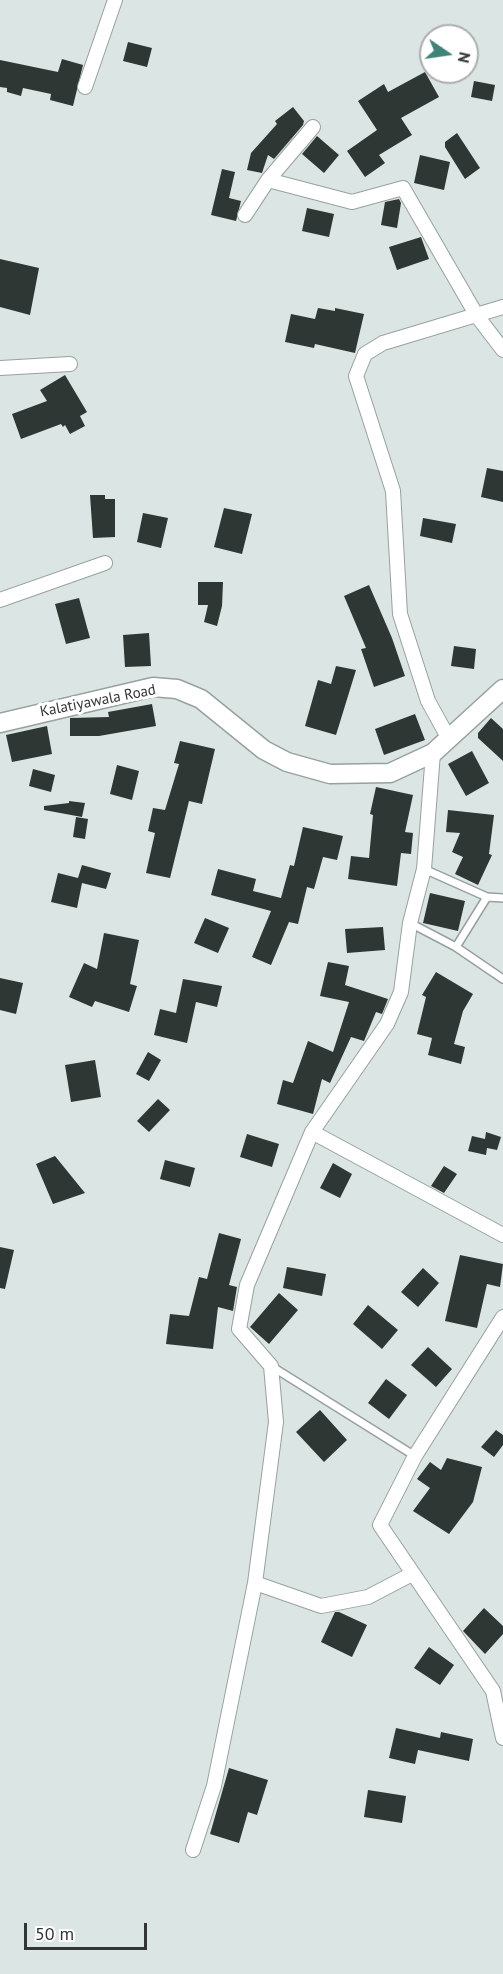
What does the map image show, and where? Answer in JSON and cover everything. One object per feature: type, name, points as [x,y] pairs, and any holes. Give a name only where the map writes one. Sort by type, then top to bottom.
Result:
[{"type":"street","points":[[85,87],[115,0]]},
{"type":"street","points":[[245,215],[268,180],[313,127]]},
{"type":"street","points":[[268,180],[352,202],[403,188],[477,316],[503,350]]},
{"type":"street","points":[[449,739],[428,700],[400,614],[393,491],[356,376],[366,354],[382,343],[477,316],[503,306]]},
{"type":"street","points":[[0,368],[70,364]]},
{"type":"street","points":[[0,600],[105,563]]},
{"type":"street","name":"Kalatiyawala Road","points":[[0,723],[153,687],[177,689],[201,699],[264,750],[287,762],[330,774],[390,773],[432,753],[503,689]]},
{"type":"street","points":[[194,1850],[214,1786],[255,1583],[276,1422],[271,1366],[239,1329],[247,1285],[312,1132],[387,1024],[401,992],[410,923],[424,869],[432,753]]},
{"type":"street","points":[[312,1132],[503,1235]]},
{"type":"street","points":[[503,1317],[415,1456],[380,1526],[493,1691],[503,1738]]},
{"type":"street","points":[[255,1583],[321,1606],[368,1597],[412,1574]]},
{"type":"lane","points":[[424,869],[487,897],[503,898]]},
{"type":"lane","points":[[456,947],[487,897]]},
{"type":"lane","points":[[410,923],[456,947],[503,979]]},
{"type":"lane","points":[[271,1366],[415,1456]]},
{"type":"building","points":[[128,42],[152,48],[147,67],[123,61]]},
{"type":"building","points":[[62,59],[83,65],[73,106],[50,100],[51,94],[23,88],[21,96],[7,92],[7,88],[0,87],[0,60],[58,72]]},
{"type":"building","points":[[419,75],[419,84],[432,84],[439,97],[401,118],[412,135],[379,155],[385,163],[365,177],[347,151],[377,130],[358,101],[384,84],[388,92]]},
{"type":"building","points":[[479,82],[495,85],[492,101],[471,97],[473,84],[479,84]]},
{"type":"building","points":[[293,107],[304,121],[303,125],[274,159],[268,155],[262,173],[247,170],[251,153],[277,124],[275,121]]},
{"type":"building","points":[[457,133],[480,168],[465,179],[445,147],[445,142]]},
{"type":"building","points":[[317,136],[339,155],[324,173],[302,154]]},
{"type":"building","points":[[420,155],[450,162],[444,190],[414,183]]},
{"type":"building","points":[[222,169],[235,172],[229,198],[241,201],[236,221],[211,215]]},
{"type":"building","points":[[399,199],[401,203],[397,228],[381,225],[385,202]]},
{"type":"building","points":[[307,208],[334,214],[329,237],[302,231]]},
{"type":"building","points":[[421,237],[429,259],[397,270],[389,247]]},
{"type":"building","points":[[0,259],[39,268],[30,315],[0,307]]},
{"type":"building","points":[[318,308],[335,311],[335,308],[364,314],[355,353],[315,344],[314,348],[285,342],[291,314],[315,319]]},
{"type":"building","points":[[65,375],[87,412],[80,416],[85,426],[70,434],[65,425],[63,427],[61,424],[21,439],[12,414],[47,401],[40,390]]},
{"type":"building","points":[[487,468],[503,471],[503,502],[481,497]]},
{"type":"building","points":[[90,495],[105,495],[105,499],[115,499],[115,537],[93,538]]},
{"type":"building","points":[[224,508],[252,514],[242,554],[214,547]]},
{"type":"building","points":[[143,513],[168,518],[161,548],[137,542]]},
{"type":"building","points":[[423,518],[456,524],[452,543],[420,536]]},
{"type":"building","points":[[198,582],[223,582],[222,606],[217,626],[204,622],[208,605],[198,605]]},
{"type":"building","points":[[369,585],[392,638],[405,676],[374,687],[361,649],[366,648],[344,596]]},
{"type":"building","points":[[79,598],[90,638],[66,644],[55,604]]},
{"type":"building","points":[[149,633],[151,666],[125,667],[123,635]]},
{"type":"building","points":[[454,646],[476,649],[474,669],[451,666]]},
{"type":"building","points":[[336,666],[356,670],[336,735],[305,726],[318,680],[331,684]]},
{"type":"building","points":[[152,704],[156,726],[99,736],[70,736],[70,718],[109,717],[108,712]]},
{"type":"building","points":[[415,714],[425,740],[384,755],[375,729]]},
{"type":"building","points":[[491,718],[503,729],[503,761],[478,738],[478,733]]},
{"type":"building","points":[[47,726],[52,754],[12,762],[6,735]]},
{"type":"building","points":[[180,741],[215,749],[202,804],[189,801],[170,878],[146,873],[155,833],[148,831],[153,808],[165,810],[179,764],[174,763]]},
{"type":"building","points":[[472,751],[489,783],[466,796],[448,764]]},
{"type":"building","points":[[117,765],[139,771],[132,800],[110,794]]},
{"type":"building","points":[[33,769],[55,775],[51,792],[29,786]]},
{"type":"building","points":[[376,787],[413,795],[405,832],[413,833],[411,854],[401,853],[397,886],[348,879],[351,856],[369,858],[373,815],[370,814]]},
{"type":"building","points":[[69,801],[85,803],[82,817],[44,810],[44,806],[69,803]]},
{"type":"building","points":[[448,810],[494,815],[489,854],[492,855],[478,885],[455,874],[463,857],[452,852],[460,833],[446,832]]},
{"type":"building","points":[[76,817],[88,819],[85,839],[73,837]]},
{"type":"building","points":[[303,827],[343,836],[337,860],[323,857],[314,889],[307,887],[298,924],[289,922],[271,965],[252,957],[271,911],[211,895],[218,869],[256,879],[253,891],[281,898],[290,865],[294,866]]},
{"type":"building","points":[[82,865],[111,873],[106,889],[82,883],[77,908],[51,902],[58,873],[78,878]]},
{"type":"building","points":[[430,893],[465,901],[458,931],[423,923]]},
{"type":"building","points":[[205,918],[229,928],[218,953],[194,943]]},
{"type":"building","points":[[383,927],[385,950],[347,953],[345,929]]},
{"type":"building","points":[[104,933],[139,940],[130,984],[137,986],[129,1012],[95,1001],[92,1007],[69,997],[84,963],[97,969]]},
{"type":"building","points":[[328,962],[349,966],[345,985],[388,999],[382,1014],[376,1012],[364,1041],[351,1037],[330,1083],[322,1079],[313,1114],[277,1104],[283,1080],[293,1083],[308,1041],[333,1052],[349,1002],[320,996]]},
{"type":"building","points":[[436,972],[473,994],[463,1011],[454,1044],[465,1047],[461,1064],[428,1055],[432,1038],[417,1034],[426,997],[422,995]]},
{"type":"building","points":[[0,978],[23,983],[16,1014],[0,1010]]},
{"type":"building","points":[[183,979],[222,986],[217,1007],[196,1002],[187,1043],[154,1035],[160,1009],[176,1013]]},
{"type":"building","points":[[148,1052],[161,1060],[149,1081],[136,1074]]},
{"type":"building","points":[[95,1060],[101,1097],[71,1102],[65,1065]]},
{"type":"building","points":[[158,1099],[170,1110],[149,1132],[137,1121]]},
{"type":"building","points":[[486,1132],[501,1137],[497,1150],[487,1148],[486,1155],[468,1151],[472,1136],[485,1139]]},
{"type":"building","points":[[247,1134],[279,1144],[272,1167],[240,1157]]},
{"type":"building","points":[[55,1156],[85,1193],[53,1204],[36,1164]]},
{"type":"building","points":[[165,1160],[195,1168],[190,1187],[160,1179]]},
{"type":"building","points":[[333,1163],[352,1174],[340,1198],[320,1188]]},
{"type":"building","points":[[444,1166],[457,1174],[444,1193],[431,1186]]},
{"type":"building","points":[[219,1233],[241,1239],[229,1285],[237,1287],[233,1311],[218,1307],[213,1349],[166,1344],[170,1314],[189,1316],[199,1277],[207,1279]]},
{"type":"building","points":[[0,1247],[14,1250],[5,1289],[0,1288]]},
{"type":"building","points":[[460,1255],[503,1264],[500,1287],[487,1284],[477,1328],[445,1321]]},
{"type":"building","points":[[287,1267],[326,1274],[322,1296],[283,1288]]},
{"type":"building","points":[[423,1268],[439,1283],[418,1307],[401,1292]]},
{"type":"building","points":[[279,1293],[298,1310],[269,1344],[250,1327]]},
{"type":"building","points":[[368,1305],[398,1330],[382,1349],[353,1324]]},
{"type":"building","points":[[428,1347],[452,1369],[436,1387],[411,1365]]},
{"type":"building","points":[[386,1379],[407,1395],[389,1419],[368,1403]]},
{"type":"building","points":[[320,1410],[347,1440],[324,1462],[296,1432]]},
{"type":"building","points":[[496,1430],[503,1435],[503,1445],[494,1457],[481,1447]]},
{"type":"building","points":[[447,1458],[482,1467],[473,1502],[449,1534],[413,1511],[430,1488],[417,1479],[430,1462],[441,1470]]},
{"type":"building","points":[[484,1608],[503,1626],[503,1634],[485,1654],[463,1631]]},
{"type":"building","points":[[335,1612],[367,1625],[352,1657],[321,1642]]},
{"type":"building","points":[[429,1647],[454,1665],[440,1685],[414,1668]]},
{"type":"building","points":[[396,1728],[440,1738],[441,1732],[473,1739],[469,1761],[418,1750],[415,1764],[389,1758]]},
{"type":"building","points":[[229,1768],[268,1780],[257,1815],[248,1812],[239,1843],[210,1834]]},
{"type":"building","points":[[368,1790],[406,1796],[402,1823],[364,1817]]}]
